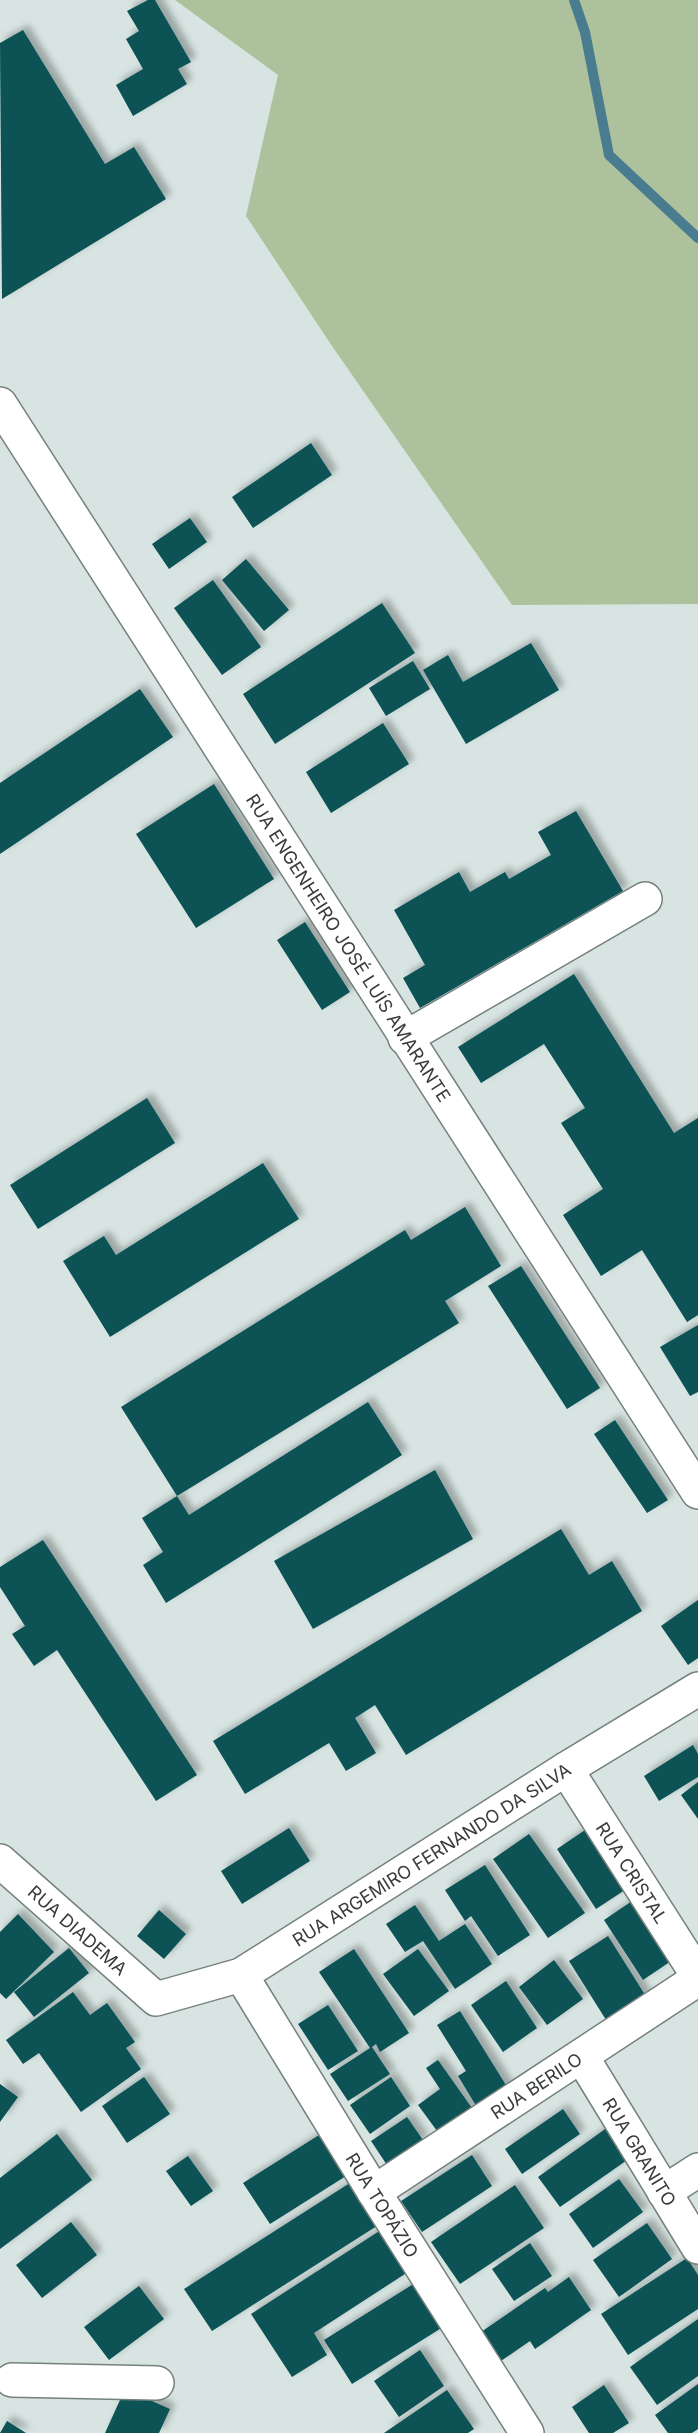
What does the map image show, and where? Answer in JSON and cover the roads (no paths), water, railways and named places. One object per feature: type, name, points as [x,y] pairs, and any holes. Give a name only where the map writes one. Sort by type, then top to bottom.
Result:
[{"type":"street","name":"RUA ENGENHEIRO JOSÉ LUÍS AMARANTE","points":[[0,404],[698,1492]]},
{"type":"street","points":[[405,1038],[645,899]]},
{"type":"street","name":"RUA ARGEMIRO FERNANDO DA SILVA","points":[[156,1999],[241,1975],[566,1769],[698,1689]]},
{"type":"street","name":"RUA CRISTAL","points":[[566,1769],[698,1977]]},
{"type":"street","name":"RUA DIADEMA","points":[[0,1861],[156,1999]]},
{"type":"street","name":"RUA TOPÁZIO","points":[[241,1975],[374,2192],[527,2433]]},
{"type":"street","name":"RUA BERILO","points":[[374,2192],[698,1977]]},
{"type":"street","name":"RUA GRANITO","points":[[582,2056],[698,2247]]},
{"type":"street","points":[[664,2192],[698,2170]]},
{"type":"street","points":[[4,2378],[158,2383]]},
{"type":"waterway","points":[[574,0],[585,32],[609,155],[698,238]]}]
